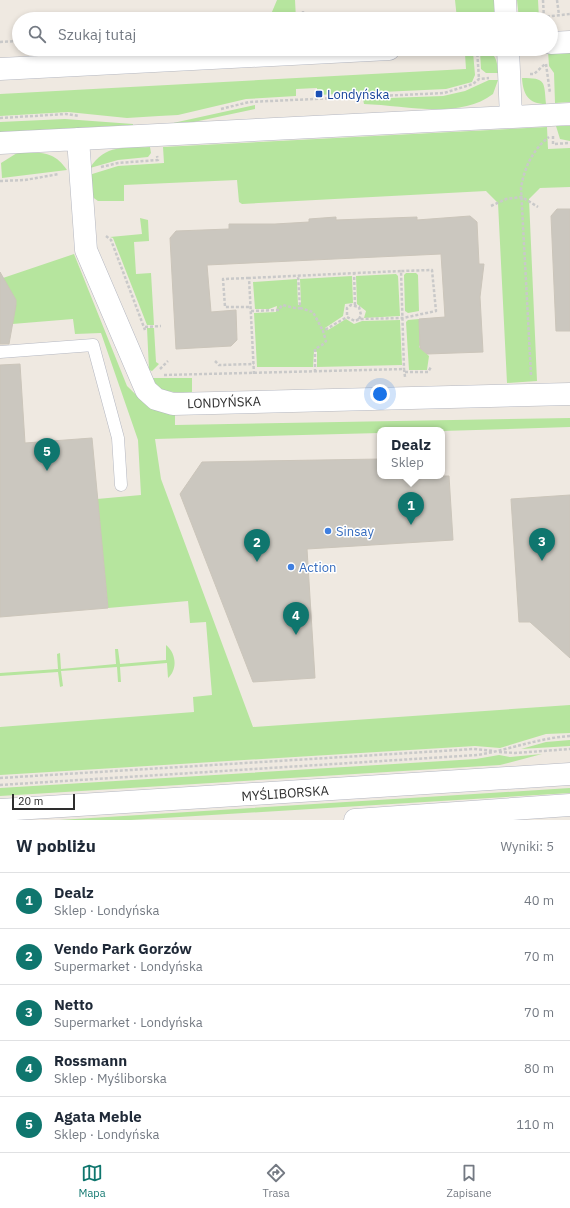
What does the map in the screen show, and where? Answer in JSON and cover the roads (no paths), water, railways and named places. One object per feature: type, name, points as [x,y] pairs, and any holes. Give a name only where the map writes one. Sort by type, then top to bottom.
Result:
[{"type":"street","points":[[504,0],[505,12]]},
{"type":"street","points":[[558,43],[570,42]]},
{"type":"street","points":[[0,69],[254,56]]},
{"type":"street","points":[[508,56],[511,117]]},
{"type":"street","points":[[0,143],[570,114]]},
{"type":"street","name":"LONDYŃSKA","points":[[78,139],[86,250],[146,390],[156,399],[173,404],[570,394]]},
{"type":"street","name":"MYŚLIBORSKA","points":[[0,810],[570,774]]},
{"type":"street","points":[[355,820],[418,818],[570,805]]},
{"type":"lane","points":[[0,352],[93,345],[118,438],[121,485]]},
{"type":"place","name":"Londyńska","points":[[319,94]]},
{"type":"place","name":"Agata Meble","points":[[47,471]]},
{"type":"place","name":"Dealz","points":[[411,525]]},
{"type":"place","name":"Sinsay","points":[[328,531]]},
{"type":"place","name":"Netto","points":[[542,561]]},
{"type":"place","name":"Vendo Park Gorzów","points":[[257,562]]},
{"type":"place","name":"Action","points":[[291,567]]},
{"type":"place","name":"Rossmann","points":[[296,635]]}]
